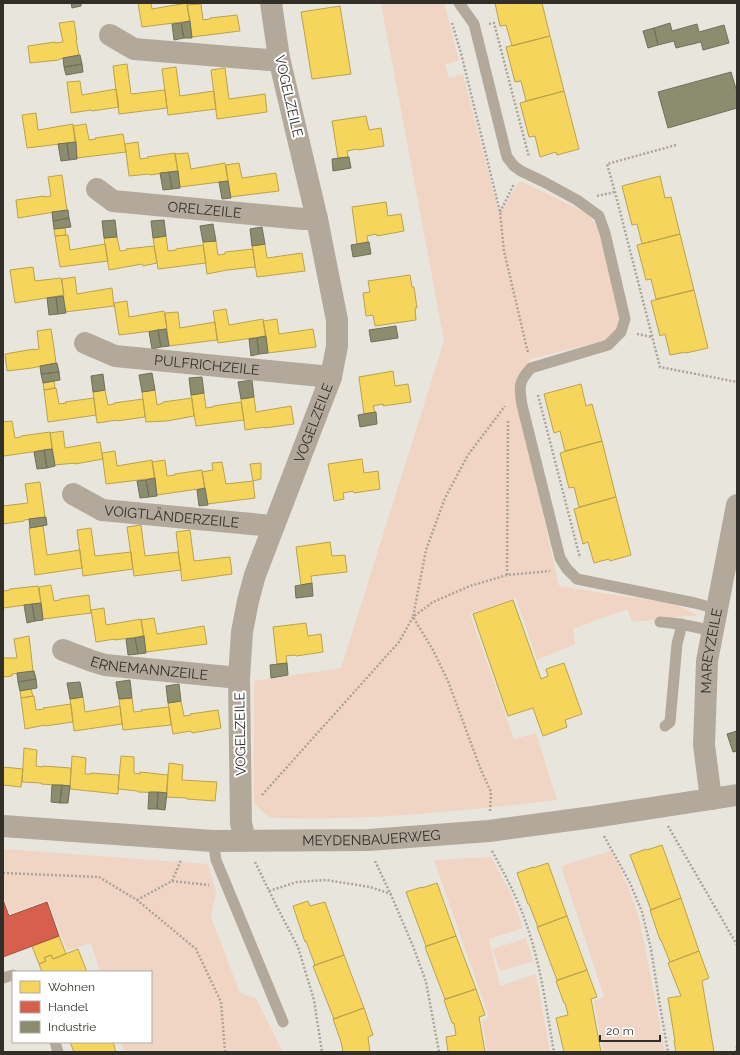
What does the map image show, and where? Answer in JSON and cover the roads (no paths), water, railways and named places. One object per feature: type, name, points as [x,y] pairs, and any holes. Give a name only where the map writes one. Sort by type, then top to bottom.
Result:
[{"type":"street","name":"VOGELZEILE","points":[[245,840],[241,823],[239,678],[242,632],[255,574],[330,377],[336,346],[337,320],[317,219],[280,58],[271,3]]},
{"type":"street","points":[[110,35],[134,49],[269,60],[280,58]]},
{"type":"street","name":"ORELZEILE","points":[[97,189],[113,202],[317,219]]},
{"type":"street","name":"PULFRICHZEILE","points":[[85,343],[115,356],[330,377]]},
{"type":"street","name":"VOIGTLÄNDERZEILE","points":[[73,494],[102,510],[274,526]]},
{"type":"street","name":"MAREYZEILE","points":[[712,799],[704,745],[707,661],[737,506]]},
{"type":"street","name":"ERNEMANNZEILE","points":[[63,650],[105,665],[239,678]]},
{"type":"street","name":"MEYDENBAUERWEG","points":[[3,826],[213,841],[369,840],[489,830],[593,817],[737,795]]},
{"type":"lane","points":[[459,3],[474,24],[506,157],[521,171],[577,200],[599,216],[605,233],[625,319],[621,332],[608,345],[531,368],[522,377],[519,390],[522,405],[560,558],[567,569],[577,579],[718,609]]},
{"type":"lane","points":[[660,622],[682,624],[713,632]]},
{"type":"lane","points":[[665,726],[670,722],[677,644],[682,624]]},
{"type":"lane","points":[[213,841],[216,860],[283,1022]]}]
